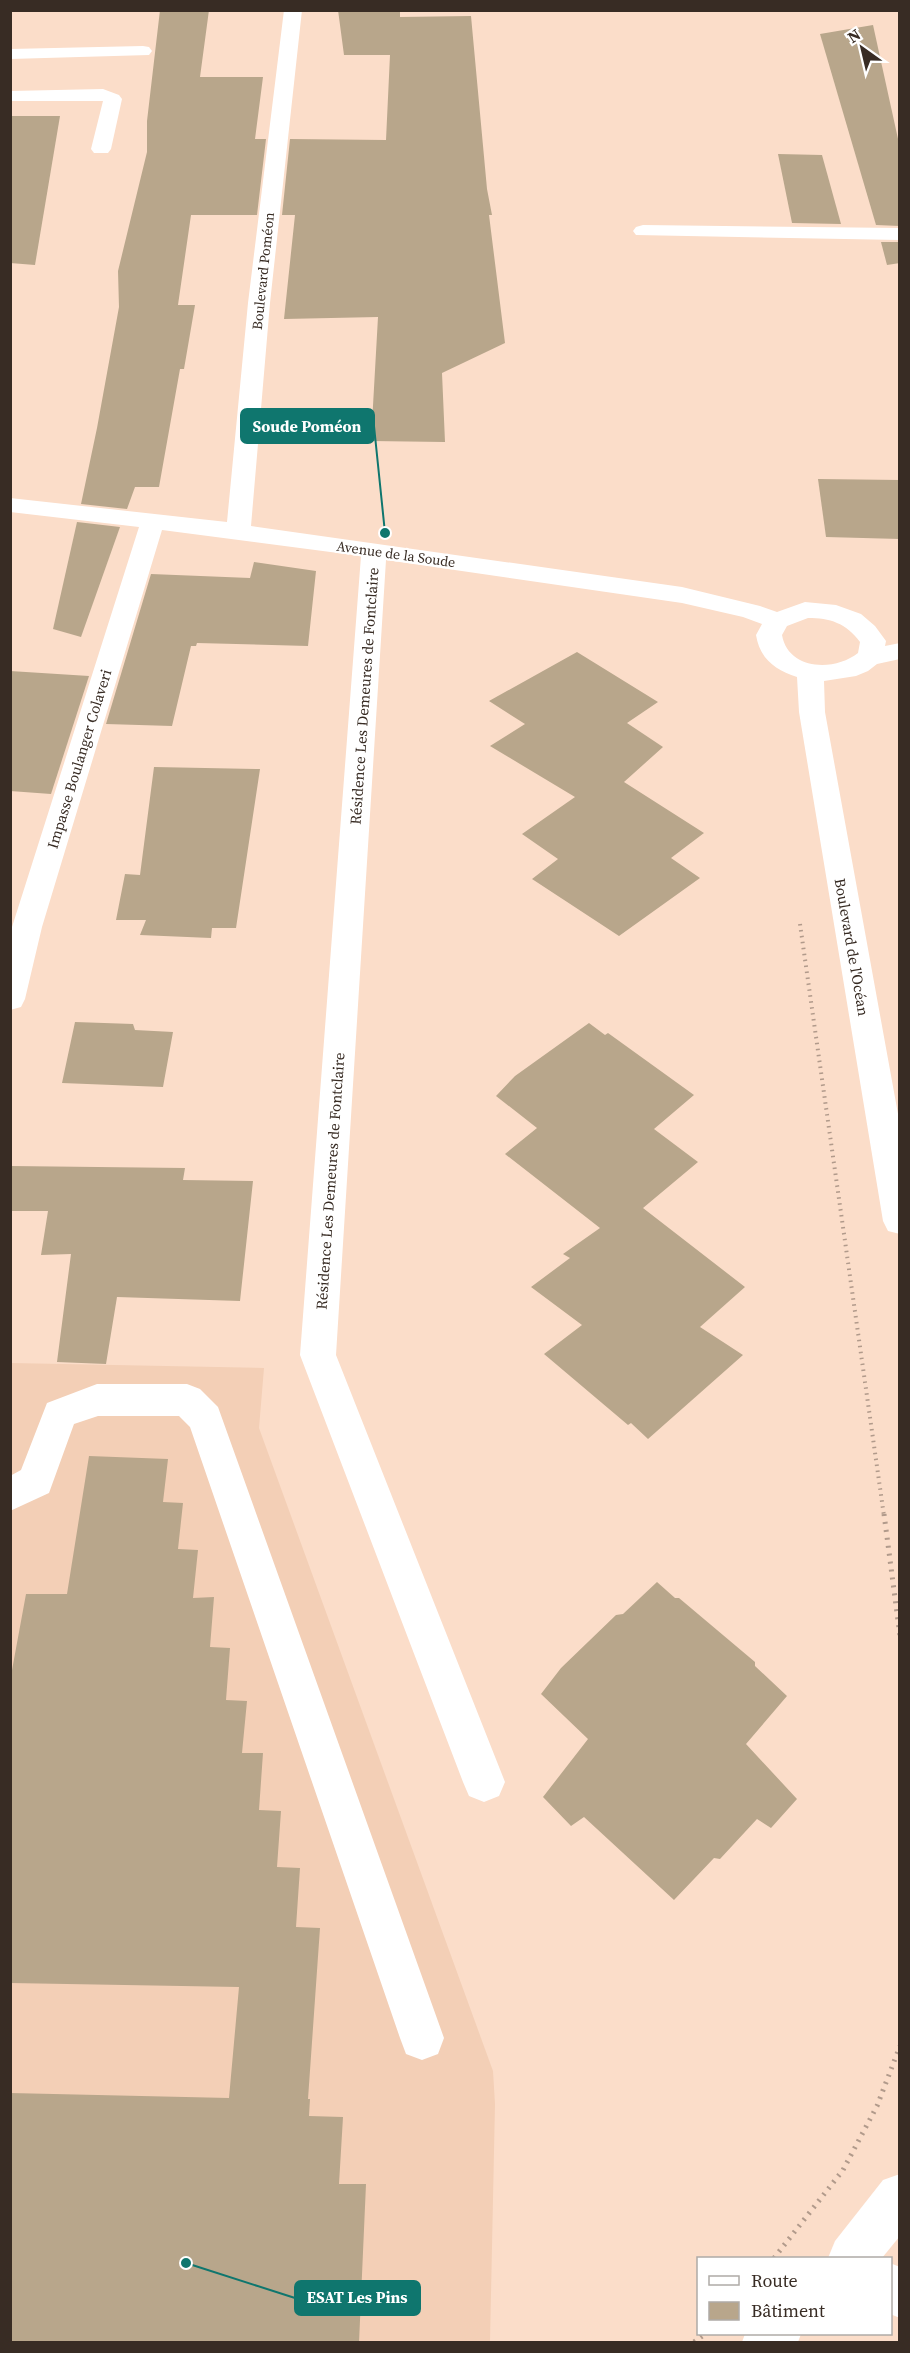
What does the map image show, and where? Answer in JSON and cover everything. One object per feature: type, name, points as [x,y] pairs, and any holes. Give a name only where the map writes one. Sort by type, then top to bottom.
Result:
[{"type":"street","name":"Boulevard Poméon","points":[[238,531],[259,303],[293,10]]},
{"type":"street","points":[[10,54],[143,51]]},
{"type":"street","points":[[10,96],[103,94],[113,99],[101,149]]},
{"type":"street","points":[[643,231],[900,234]]},
{"type":"street","name":"Avenue de la Soude","points":[[10,505],[238,531],[705,599],[751,611],[777,621]]},
{"type":"street","name":"Impasse Boulanger Colaveri","points":[[10,999],[27,927],[153,521]]},
{"type":"street","name":"Résidence Les Demeures de Fontclaire","points":[[374,550],[318,1355],[484,1782]]},
{"type":"street","points":[[900,637],[862,625],[851,618],[822,610],[805,610],[777,621],[769,635],[772,650],[788,664],[810,672],[835,673],[856,668],[870,657],[900,651]]},
{"type":"street","points":[[862,625],[873,640],[870,657]]},
{"type":"street","name":"Boulevard de l'Océan","points":[[810,672],[812,712],[900,1221]]},
{"type":"street","points":[[10,1495],[36,1481],[60,1414],[97,1400],[187,1400],[206,1418],[422,2038]]},
{"type":"street","points":[[855,2257],[900,2197]]},
{"type":"path","points":[[800,923],[900,1635]]},
{"type":"path","points":[[776,2257],[843,2170],[877,2106],[900,2046]]},
{"type":"shaded area","points":[[11,1363],[264,1368],[259,1428],[493,2071],[495,2104],[490,2342],[11,2342]]},
{"type":"building","points":[[160,10],[209,10],[200,77],[263,77],[255,139],[266,139],[257,215],[191,215],[178,305],[195,305],[184,369],[180,369],[159,487],[135,487],[127,509],[81,504],[119,307],[118,271],[147,152],[147,121]]},
{"type":"building","points":[[338,10],[400,10],[400,17],[471,16],[487,189],[492,215],[489,215],[505,343],[442,373],[445,442],[371,441],[378,317],[284,319],[295,215],[282,215],[290,139],[386,140],[390,55],[344,55]]},
{"type":"building","points":[[873,25],[900,148],[900,226],[876,225],[820,34]]},
{"type":"building","points":[[10,116],[60,116],[35,265],[10,263]]},
{"type":"building","points":[[778,154],[822,155],[841,224],[792,223]]},
{"type":"building","points":[[881,242],[900,242],[900,263],[887,265]]},
{"type":"building","points":[[818,479],[900,480],[900,539],[826,537]]},
{"type":"building","points":[[77,522],[120,527],[81,637],[53,629]]},
{"type":"building","points":[[254,562],[316,571],[308,646],[197,643],[196,646],[191,646],[172,726],[106,724],[151,574],[250,578]]},
{"type":"building","points":[[577,652],[658,702],[627,723],[663,747],[624,782],[704,833],[671,858],[700,878],[619,936],[532,879],[558,859],[522,834],[575,797],[490,746],[525,724],[489,701]]},
{"type":"building","points":[[10,671],[89,676],[51,794],[10,791]]},
{"type":"building","points":[[154,767],[260,769],[236,928],[212,928],[211,938],[140,935],[146,920],[116,920],[125,874],[140,875]]},
{"type":"building","points":[[75,1022],[133,1024],[135,1030],[173,1032],[163,1087],[62,1083]]},
{"type":"building","points":[[589,1023],[605,1035],[608,1033],[694,1095],[654,1129],[698,1162],[643,1208],[745,1287],[700,1327],[743,1355],[648,1439],[631,1423],[628,1425],[544,1354],[582,1325],[531,1287],[570,1258],[563,1254],[600,1228],[505,1154],[537,1128],[496,1096],[515,1076]]},
{"type":"building","points":[[10,1166],[185,1168],[183,1180],[253,1181],[240,1301],[117,1297],[106,1364],[57,1362],[71,1254],[41,1255],[48,1211],[10,1211]]},
{"type":"building","points":[[89,1456],[168,1459],[163,1502],[183,1503],[178,1549],[198,1550],[193,1598],[214,1597],[210,1647],[230,1648],[226,1700],[247,1701],[242,1753],[263,1753],[259,1810],[281,1811],[277,1867],[300,1868],[296,1927],[320,1928],[308,2099],[310,2099],[309,2116],[343,2117],[339,2184],[366,2184],[359,2343],[10,2343],[10,2093],[229,2098],[239,1987],[10,1983],[10,1681],[26,1594],[67,1594]]},
{"type":"building","points":[[657,1582],[755,1662],[755,1666],[787,1696],[746,1744],[797,1799],[771,1828],[757,1819],[720,1859],[714,1858],[674,1900],[584,1817],[571,1826],[543,1797],[588,1739],[541,1694],[561,1668],[616,1615],[623,1614]]},
{"type":"place","name":"Soude Poméon","points":[[385,533]]},
{"type":"place","name":"ESAT Les Pins","points":[[186,2263]]}]
